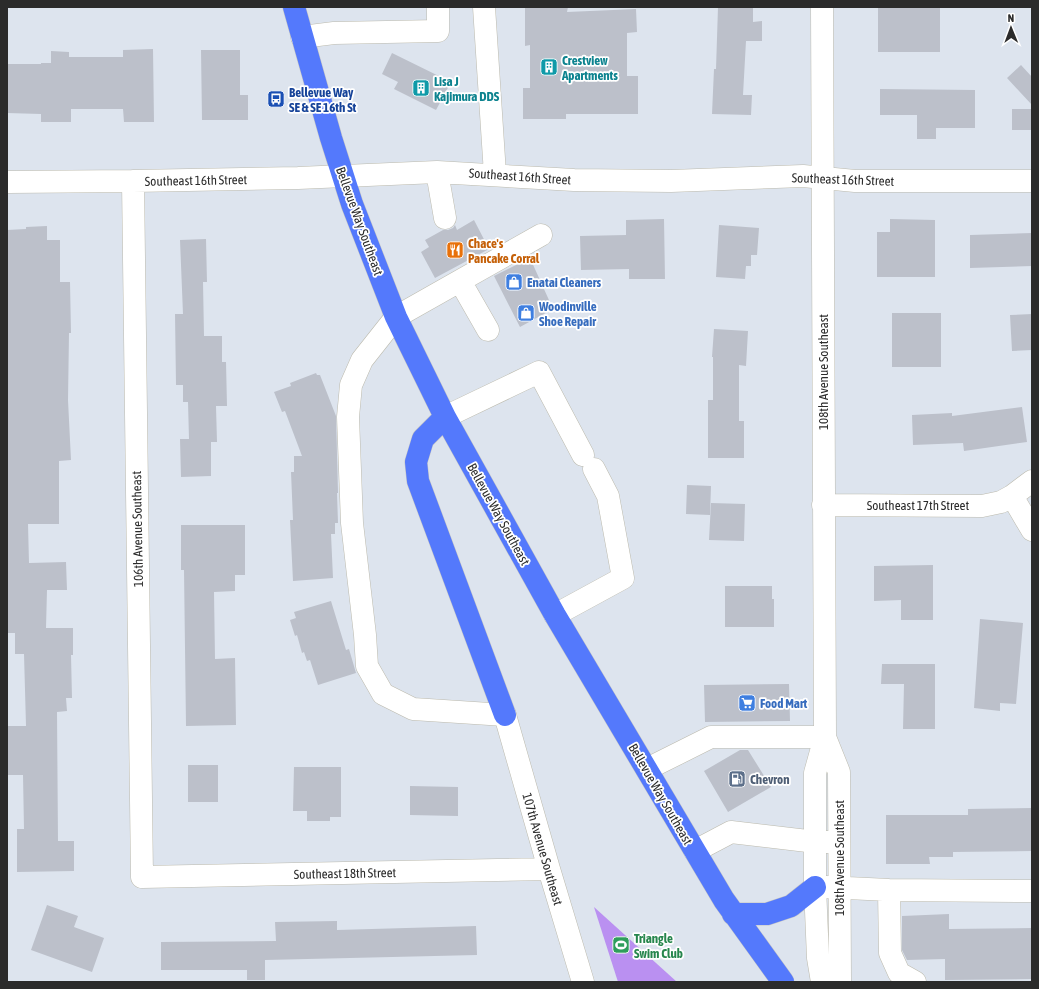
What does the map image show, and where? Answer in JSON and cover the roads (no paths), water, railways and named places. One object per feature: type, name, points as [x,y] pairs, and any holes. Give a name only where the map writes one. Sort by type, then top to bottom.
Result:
[{"type":"main road","name":"Bellevue Way Southeast","points":[[294,7],[331,138],[352,204],[396,317],[446,417],[555,615],[695,851],[733,914],[783,982]]},
{"type":"main road","points":[[446,417],[423,439],[416,462],[418,481],[505,715]]},
{"type":"main road","points":[[733,914],[767,914],[791,906],[815,887]]},
{"type":"street","points":[[302,38],[334,33],[438,31],[438,7]]},
{"type":"street","points":[[484,7],[495,174]]},
{"type":"street","name":"108th Avenue Southeast","points":[[822,7],[825,737],[815,773],[815,887],[818,958],[822,982]]},
{"type":"street","points":[[436,172],[445,218]]},
{"type":"street","name":"Southeast 16th Street","points":[[7,182],[133,182],[436,172],[495,174],[574,180],[671,181],[795,176],[856,181],[1032,181]]},
{"type":"street","name":"106th Avenue Southeast","points":[[133,182],[142,877]]},
{"type":"street","points":[[505,715],[413,708],[383,694],[367,666],[365,635],[352,523],[348,417],[351,385],[362,360],[396,317],[541,236]]},
{"type":"street","points":[[460,281],[488,330]]},
{"type":"street","points":[[446,417],[539,372],[608,496],[623,578],[555,615]]},
{"type":"street","name":"Southeast 17th Street","points":[[823,505],[982,506],[1002,502],[1032,481]]},
{"type":"street","points":[[1012,496],[1032,530]]},
{"type":"street","name":"107th Avenue Southeast","points":[[505,715],[581,981]]},
{"type":"street","points":[[647,769],[711,737],[825,737]]},
{"type":"street","name":"108th Avenue Southeast","points":[[825,737],[839,772],[840,982]]},
{"type":"street","points":[[695,851],[731,832],[816,842],[840,842]]},
{"type":"street","name":"Southeast 18th Street","points":[[142,877],[549,870]]},
{"type":"street","points":[[815,887],[889,890],[1032,891]]},
{"type":"street","points":[[889,890],[890,953],[900,973],[915,982]]},
{"type":"place","name":"Crestview Apartments","points":[[549,67]]},
{"type":"place","name":"Lisa J Kajimura DDS","points":[[421,88]]},
{"type":"place","name":"Bellevue Way SE & SE 16th St","points":[[276,99]]},
{"type":"place","name":"Chace's Pancake Corral","points":[[455,250]]},
{"type":"place","name":"Enatai Cleaners","points":[[514,282]]},
{"type":"place","name":"Woodinville Shoe Repair","points":[[526,313]]},
{"type":"place","name":"Food Mart","points":[[747,703]]},
{"type":"place","name":"Chevron","points":[[737,779]]},
{"type":"place","name":"Triangle Swim Club","points":[[621,945]]}]
